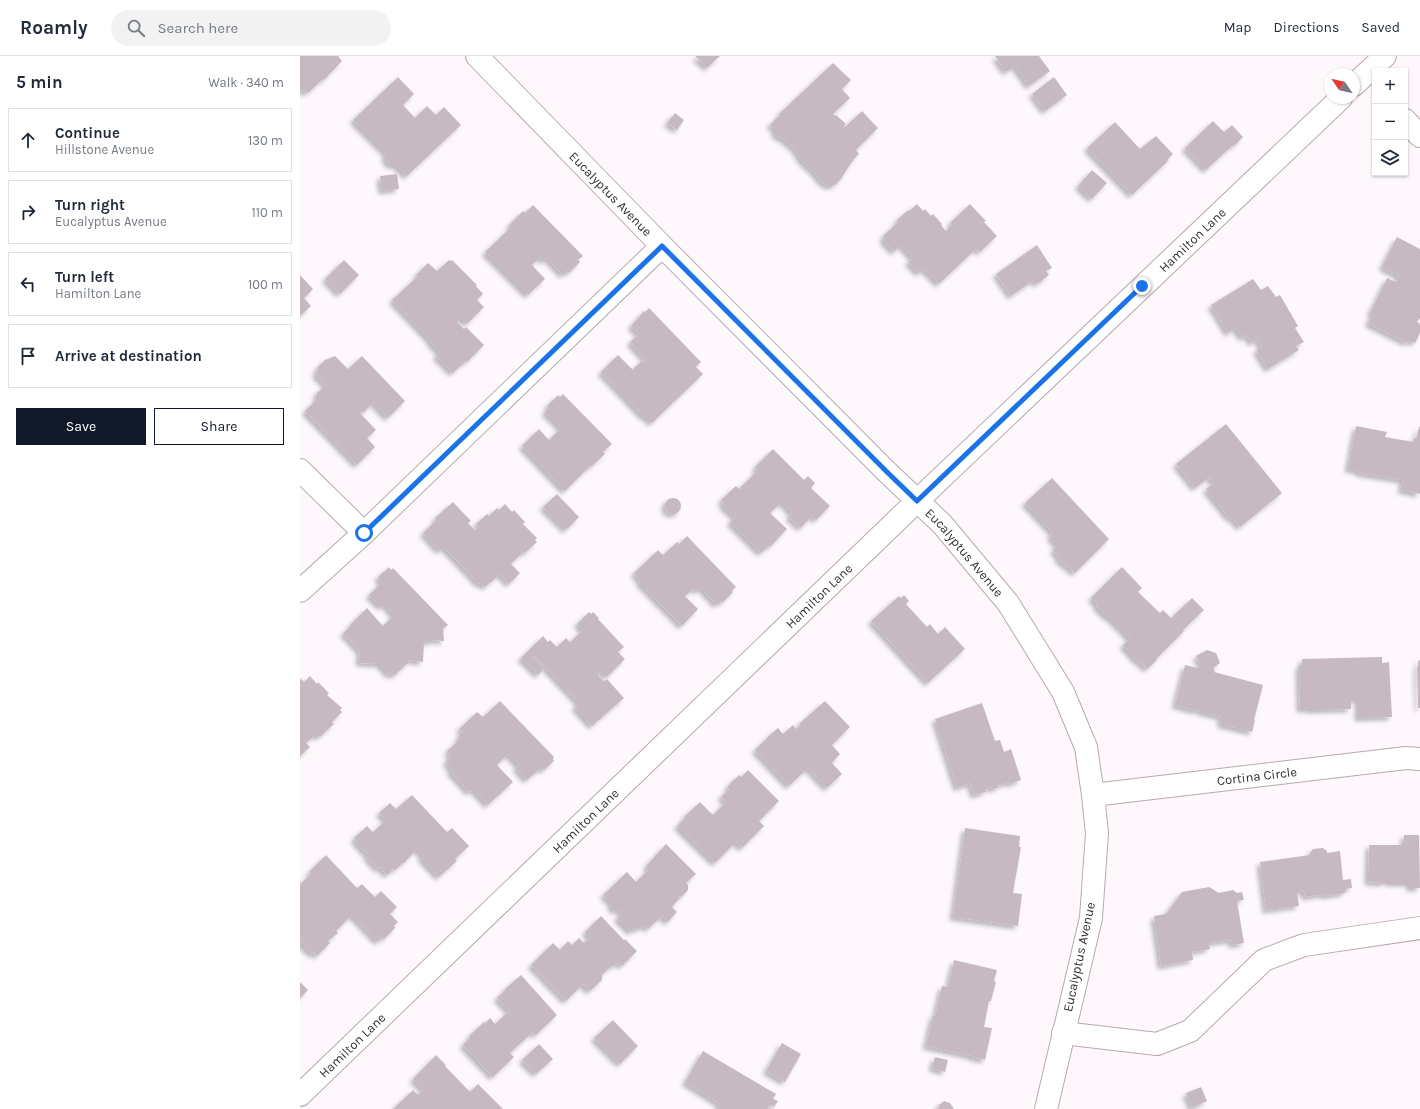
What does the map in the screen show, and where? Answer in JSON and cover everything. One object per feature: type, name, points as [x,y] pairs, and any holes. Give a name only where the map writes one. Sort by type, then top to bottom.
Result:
[{"type":"street","name":"Eucalyptus Avenue","points":[[477,56],[662,246],[887,472],[942,524],[1008,603],[1063,692],[1086,747],[1097,833],[1090,918],[1046,1109]]},
{"type":"street","points":[[1364,83],[1381,57]]},
{"type":"street","name":"Hamilton Lane","points":[[300,1095],[917,501],[1335,104]]},
{"type":"street","points":[[1408,123],[1420,136]]},
{"type":"street","points":[[300,591],[364,533],[662,246]]},
{"type":"street","points":[[300,470],[364,533]]},
{"type":"street","name":"Cortina Circle","points":[[1093,795],[1406,758],[1420,759]]},
{"type":"street","points":[[1063,1033],[1158,1044],[1190,1031],[1264,960],[1304,945],[1420,928]]},
{"type":"building","points":[[300,56],[338,56],[342,61],[324,80],[323,79],[308,93],[306,90],[304,93],[300,88]]},
{"type":"building","points":[[695,56],[720,56],[707,68]]},
{"type":"building","points":[[995,56],[1039,56],[1050,71],[1029,86],[1015,66],[1006,72]]},
{"type":"building","points":[[833,63],[851,80],[842,89],[850,98],[833,114],[846,124],[844,126],[845,127],[862,111],[878,128],[856,150],[859,154],[853,160],[841,179],[835,185],[830,186],[826,185],[819,179],[815,173],[802,161],[795,149],[782,138],[778,137],[775,134],[775,129],[770,126],[774,120],[780,116],[779,114]]},
{"type":"building","points":[[398,77],[414,94],[403,105],[415,118],[427,106],[436,115],[444,107],[461,125],[407,176],[396,165],[390,165],[385,159],[386,153],[353,120]]},
{"type":"building","points":[[1054,77],[1067,95],[1045,111],[1032,94]]},
{"type":"building","points":[[675,113],[684,120],[677,130],[667,123]]},
{"type":"building","points":[[1213,121],[1224,132],[1232,125],[1243,137],[1206,170],[1185,148]]},
{"type":"building","points":[[1115,122],[1140,149],[1156,136],[1173,154],[1167,160],[1168,161],[1132,195],[1087,148]]},
{"type":"building","points":[[1092,170],[1107,183],[1092,199],[1078,186]]},
{"type":"building","points":[[397,174],[399,189],[382,191],[380,176]]},
{"type":"building","points":[[917,204],[923,211],[925,209],[931,216],[933,214],[946,231],[952,225],[950,223],[970,204],[986,221],[984,222],[997,236],[980,252],[976,249],[939,284],[924,269],[919,273],[908,262],[913,258],[901,245],[894,252],[883,240],[885,238],[883,236],[898,222],[896,221]]},
{"type":"building","points":[[533,205],[583,256],[578,260],[580,262],[569,273],[567,271],[563,275],[547,258],[544,261],[540,257],[532,265],[545,279],[528,295],[485,252],[511,227],[509,225],[523,211],[525,213]]},
{"type":"building","points":[[1397,237],[1420,249],[1420,319],[1417,322],[1420,324],[1420,333],[1415,343],[1409,340],[1407,343],[1368,323],[1373,314],[1370,313],[1387,278],[1396,282],[1399,276],[1382,267]]},
{"type":"building","points":[[1037,245],[1052,268],[1046,271],[1049,275],[1037,284],[1034,280],[1011,296],[996,274]]},
{"type":"building","points":[[344,260],[359,275],[340,294],[325,279]]},
{"type":"building","points":[[449,260],[452,260],[477,285],[476,286],[483,294],[477,300],[484,307],[467,324],[461,318],[457,322],[464,329],[466,327],[484,345],[467,362],[466,361],[453,373],[436,356],[440,352],[430,342],[431,341],[392,300],[418,276],[416,275],[428,263],[437,271]]},
{"type":"building","points":[[300,275],[313,289],[304,298],[311,306],[300,316]]},
{"type":"building","points":[[1253,279],[1261,290],[1268,286],[1276,297],[1280,295],[1298,326],[1295,328],[1304,342],[1296,346],[1299,350],[1268,369],[1256,350],[1262,347],[1257,339],[1252,343],[1247,335],[1242,338],[1236,328],[1228,333],[1211,305]]},
{"type":"building","points":[[649,308],[701,362],[696,367],[703,374],[652,423],[645,416],[644,417],[601,372],[618,355],[634,371],[633,369],[643,360],[644,362],[646,360],[630,342],[639,334],[631,326],[644,311],[645,312]]},
{"type":"building","points":[[335,356],[348,369],[362,356],[405,401],[388,418],[372,401],[373,403],[363,413],[362,411],[360,413],[376,430],[367,438],[375,447],[357,465],[305,411],[317,399],[317,393],[322,388],[328,388],[316,375],[318,367],[325,360]]},
{"type":"building","points":[[563,394],[612,444],[603,452],[605,454],[591,467],[590,466],[565,491],[522,446],[539,429],[549,440],[561,428],[545,412],[549,408],[547,406],[558,395],[560,397]]},
{"type":"building","points":[[1226,424],[1282,493],[1240,527],[1231,517],[1230,519],[1206,489],[1214,483],[1210,477],[1195,488],[1176,464]]},
{"type":"building","points":[[1356,426],[1387,432],[1385,437],[1414,442],[1414,438],[1416,438],[1420,427],[1420,494],[1401,490],[1403,480],[1359,473],[1359,471],[1348,469]]},
{"type":"building","points":[[773,449],[804,480],[808,476],[815,483],[811,488],[830,506],[816,520],[812,516],[801,528],[789,517],[792,513],[782,502],[770,513],[787,529],[770,547],[768,546],[761,553],[730,522],[735,517],[722,505],[724,503],[721,500],[736,486],[739,489],[758,470],[755,467]]},
{"type":"building","points":[[1052,478],[1109,539],[1075,573],[1058,559],[1059,557],[1053,550],[1058,545],[1050,537],[1053,533],[1025,503]]},
{"type":"building","points":[[557,494],[579,517],[566,530],[543,507]]},
{"type":"building","points":[[673,498],[680,503],[681,506],[676,513],[673,514],[666,509],[665,506],[670,499]]},
{"type":"building","points":[[453,502],[471,521],[468,523],[475,530],[479,527],[476,524],[487,514],[489,516],[497,508],[499,510],[505,504],[512,512],[514,510],[525,522],[523,524],[537,538],[535,540],[537,542],[525,553],[523,552],[511,564],[520,573],[509,584],[500,574],[485,587],[481,583],[479,584],[444,547],[440,551],[423,533],[436,520],[435,518]]},
{"type":"building","points":[[687,536],[736,587],[722,603],[721,601],[717,605],[701,588],[697,591],[694,588],[685,596],[698,609],[682,626],[639,582],[641,581],[634,573],[658,550],[663,555],[677,542],[679,544]]},
{"type":"building","points":[[389,567],[391,570],[393,568],[448,625],[443,629],[444,641],[432,640],[429,643],[426,640],[424,642],[423,662],[408,660],[409,662],[394,676],[391,673],[389,675],[380,664],[359,663],[360,651],[343,633],[367,608],[383,626],[394,615],[384,604],[381,607],[369,595],[381,583],[378,577]]},
{"type":"building","points":[[1122,567],[1142,588],[1138,592],[1160,613],[1163,610],[1171,618],[1192,598],[1204,610],[1183,630],[1184,631],[1147,669],[1139,661],[1138,662],[1123,645],[1130,638],[1096,606],[1098,605],[1091,598]]},
{"type":"building","points":[[904,595],[909,601],[906,604],[927,627],[930,624],[938,634],[945,627],[965,649],[928,683],[871,621],[899,596],[901,598]]},
{"type":"building","points":[[589,612],[591,614],[593,612],[599,618],[598,619],[624,647],[618,652],[625,659],[607,677],[601,671],[598,675],[604,681],[607,679],[624,698],[592,726],[575,707],[579,703],[535,656],[533,657],[544,669],[538,675],[521,658],[543,636],[548,642],[550,640],[557,647],[566,638],[570,642],[583,630],[577,624]]},
{"type":"building","points":[[1207,650],[1216,653],[1220,663],[1213,668],[1215,671],[1214,672],[1263,685],[1252,732],[1220,724],[1222,717],[1199,711],[1200,710],[1196,709],[1196,711],[1175,705],[1185,665],[1198,668],[1198,666],[1201,665],[1196,656]]},
{"type":"building","points":[[1382,657],[1382,663],[1389,662],[1392,717],[1358,718],[1358,699],[1351,699],[1351,709],[1300,709],[1299,665],[1302,665],[1302,659]]},
{"type":"building","points":[[1420,660],[1420,708],[1418,708],[1417,667],[1418,661]]},
{"type":"building","points":[[310,676],[317,684],[318,682],[329,693],[327,695],[342,708],[340,710],[342,712],[332,722],[334,724],[321,736],[314,736],[306,743],[310,747],[300,756],[300,678],[304,682]]},
{"type":"building","points":[[500,701],[554,757],[554,761],[544,770],[540,769],[527,780],[516,768],[519,765],[508,754],[497,765],[513,782],[488,805],[473,789],[469,792],[450,771],[452,769],[446,762],[450,758],[448,757],[451,755],[447,751],[460,739],[458,737],[463,732],[459,729],[477,712],[483,717]]},
{"type":"building","points":[[825,701],[850,727],[832,745],[840,754],[832,763],[842,774],[827,788],[808,768],[789,786],[755,750],[778,728],[783,734],[793,725],[796,729],[800,725],[799,724]]},
{"type":"building","points":[[982,703],[995,741],[1000,740],[1004,752],[1011,749],[1021,780],[997,786],[998,788],[992,789],[992,787],[985,790],[986,792],[974,795],[970,783],[957,788],[935,719]]},
{"type":"building","points":[[748,770],[779,801],[759,821],[764,826],[742,848],[736,842],[715,863],[677,826],[700,802],[713,815],[726,802],[721,797],[729,789],[727,787],[739,775],[741,777]]},
{"type":"building","points":[[412,795],[447,832],[452,828],[469,846],[455,859],[457,861],[439,877],[421,858],[423,856],[417,849],[404,863],[395,870],[393,869],[387,875],[380,867],[378,869],[367,857],[369,856],[354,838],[367,826],[373,832],[386,820],[379,813],[390,803],[396,809]]},
{"type":"building","points":[[965,828],[1020,836],[1019,847],[1021,847],[1013,893],[1022,894],[1018,926],[953,917]]},
{"type":"building","points":[[1404,835],[1419,835],[1420,888],[1410,888],[1410,883],[1389,883],[1389,881],[1384,881],[1384,883],[1368,882],[1369,845],[1404,845]]},
{"type":"building","points":[[666,844],[696,874],[686,883],[688,885],[688,890],[681,897],[679,896],[679,899],[672,907],[677,912],[668,922],[662,916],[648,929],[643,925],[638,930],[635,928],[631,932],[617,918],[622,913],[618,909],[615,911],[610,905],[612,903],[603,895],[627,872],[636,882],[649,869],[646,866]]},
{"type":"building","points":[[1323,848],[1327,851],[1327,853],[1340,851],[1343,880],[1351,879],[1352,888],[1345,889],[1345,893],[1324,896],[1324,894],[1305,897],[1304,891],[1297,892],[1299,906],[1266,910],[1260,862],[1310,855],[1313,849]]},
{"type":"building","points":[[326,855],[357,888],[362,884],[375,897],[381,891],[397,907],[390,914],[398,922],[394,926],[395,928],[384,939],[382,937],[378,942],[352,915],[336,931],[338,933],[328,941],[330,943],[317,956],[314,952],[312,954],[300,942],[300,884],[311,874],[309,872]]},
{"type":"building","points":[[1209,887],[1219,893],[1233,890],[1237,893],[1242,892],[1244,900],[1237,901],[1244,943],[1233,945],[1231,940],[1209,943],[1210,949],[1192,952],[1193,960],[1161,966],[1154,916],[1166,914],[1182,892]]},
{"type":"building","points":[[601,916],[637,951],[622,966],[619,963],[610,967],[602,975],[602,980],[590,991],[583,984],[566,1001],[531,965],[553,943],[560,950],[568,941],[572,945],[579,938],[584,943],[590,937],[585,932]]},
{"type":"building","points":[[954,960],[997,970],[994,981],[996,982],[991,1001],[989,1001],[984,1027],[992,1028],[985,1060],[926,1046],[933,1015],[935,1016],[942,986],[948,987]]},
{"type":"building","points":[[521,975],[557,1015],[536,1035],[533,1032],[510,1053],[514,1057],[493,1077],[463,1045],[470,1037],[469,1036],[484,1022],[485,1023],[490,1018],[495,1024],[509,1011],[497,998]]},
{"type":"building","points":[[300,982],[308,990],[300,998]]},
{"type":"building","points":[[613,1020],[638,1046],[620,1064],[594,1038]]},
{"type":"building","points":[[782,1043],[801,1054],[785,1082],[766,1071]]},
{"type":"building","points":[[539,1044],[553,1059],[536,1074],[522,1060]]},
{"type":"building","points":[[703,1051],[776,1094],[773,1099],[778,1101],[774,1107],[770,1105],[767,1109],[719,1109],[720,1104],[685,1082]]},
{"type":"building","points":[[436,1055],[470,1092],[478,1084],[503,1109],[393,1109],[413,1090],[418,1095],[423,1089],[413,1079]]},
{"type":"building","points":[[935,1057],[948,1060],[945,1072],[932,1068]]},
{"type":"building","points":[[1201,1087],[1207,1101],[1192,1108],[1186,1093]]},
{"type":"building","points":[[944,1101],[950,1103],[954,1109],[938,1109],[939,1105]]},
{"type":"route","points":[[364,533],[662,246],[917,501],[1142,286]]}]
